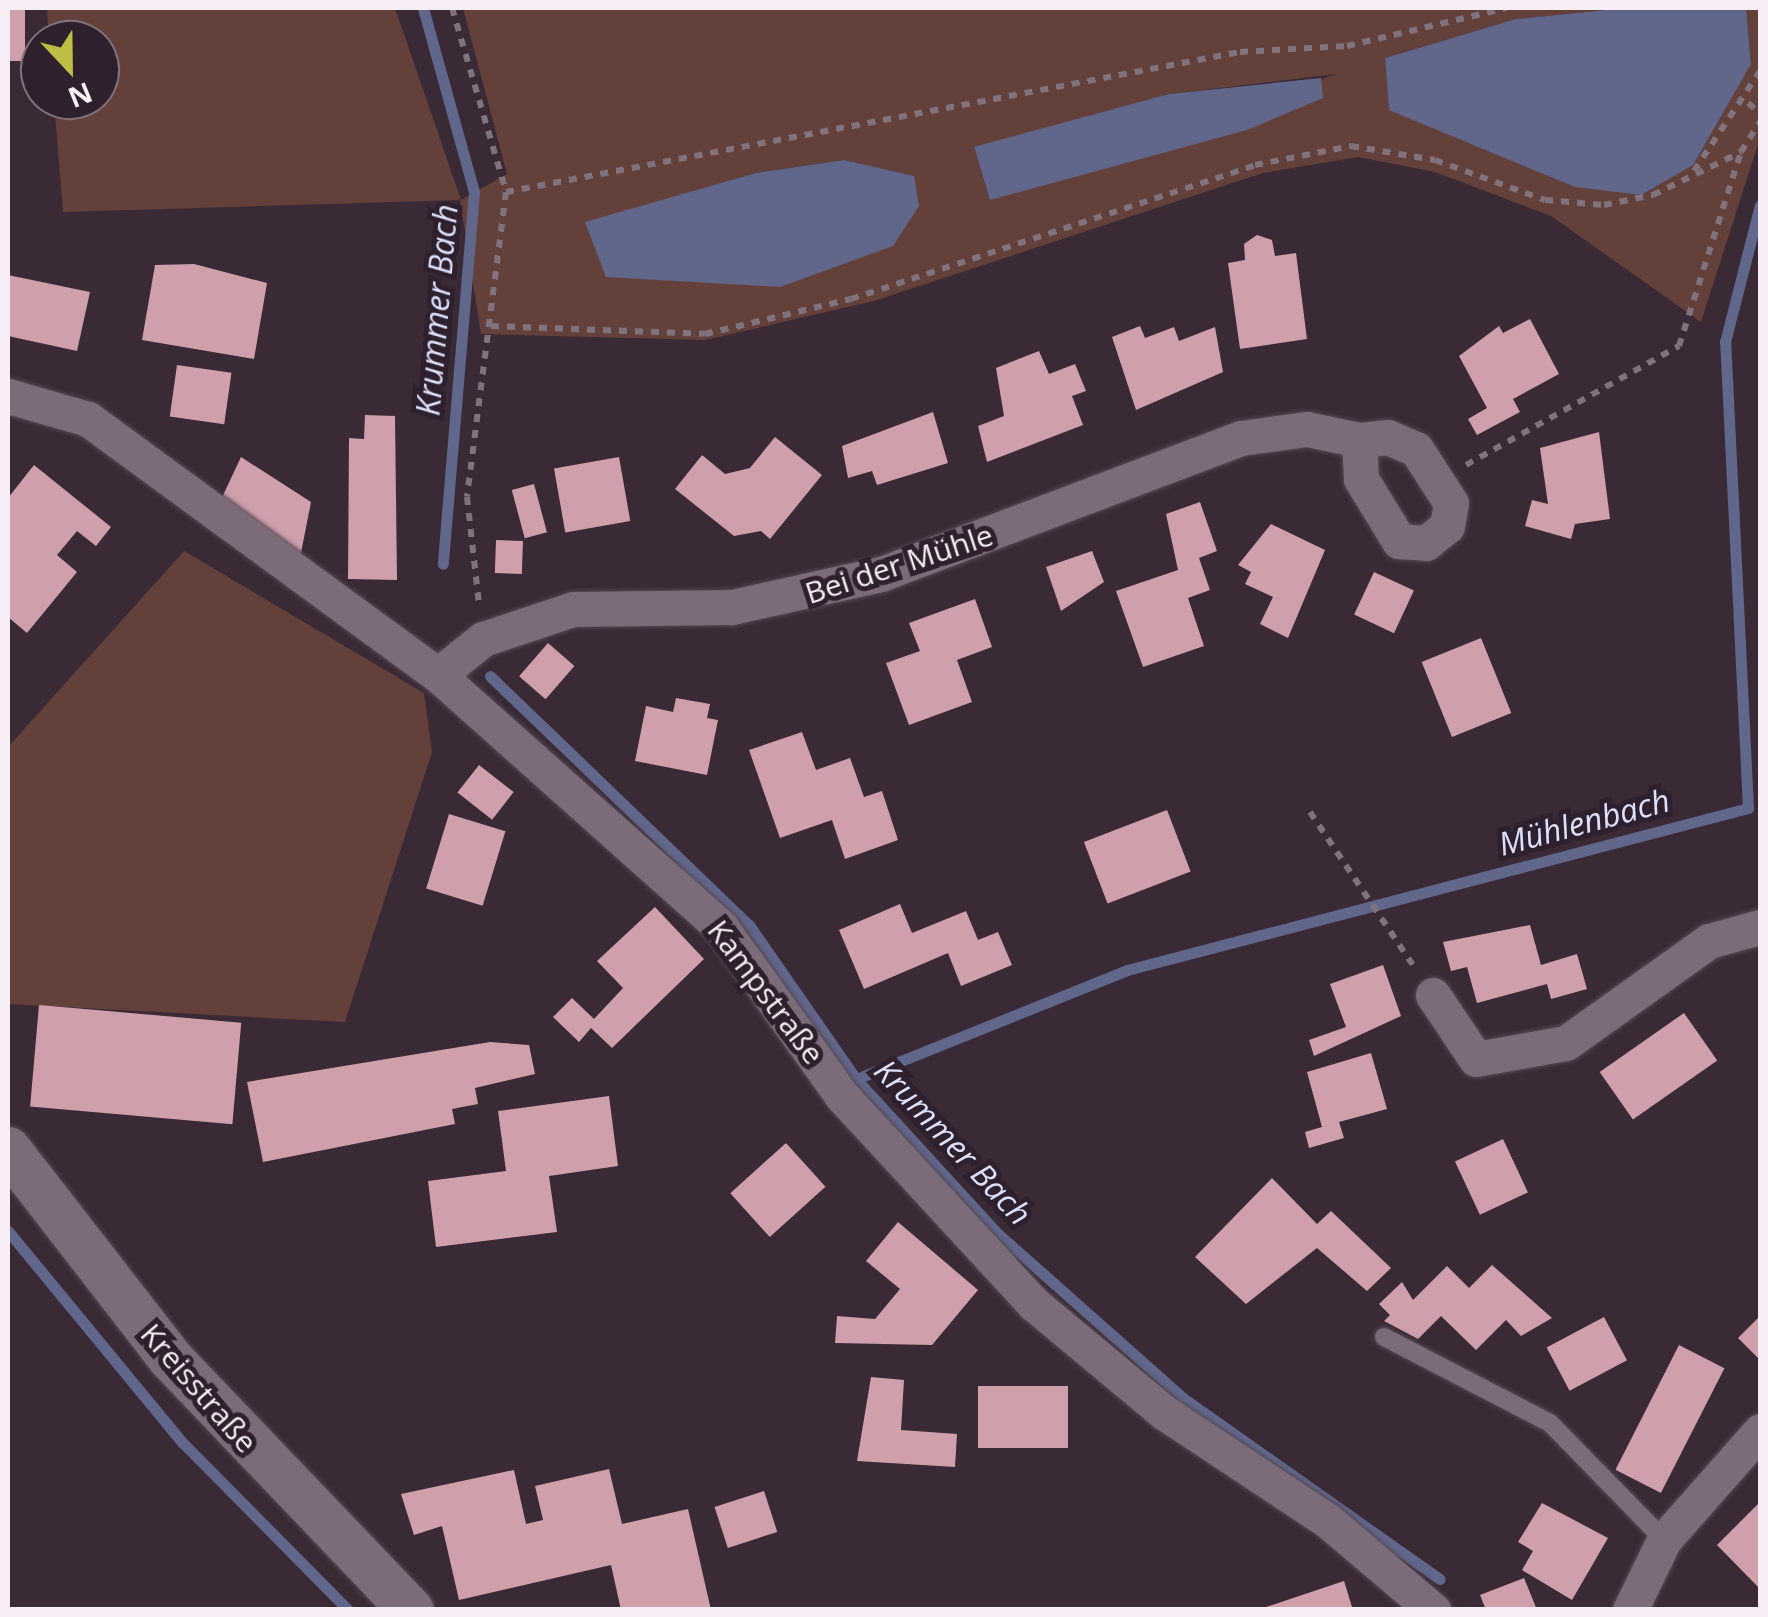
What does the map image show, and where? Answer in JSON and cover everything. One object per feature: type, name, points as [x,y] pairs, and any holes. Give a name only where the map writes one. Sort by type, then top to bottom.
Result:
[{"type":"street","name":"Kampstraße","points":[[8,396],[88,419],[438,676],[722,926],[842,1096],[1034,1304],[1165,1413],[1328,1521],[1433,1610]]},
{"type":"street","name":"Bei der Mühle","points":[[438,676],[483,640],[573,608],[801,597],[1005,531],[1240,438],[1308,428],[1359,440],[1388,436],[1416,448],[1440,480]]},
{"type":"street","points":[[1359,440],[1361,478],[1399,541],[1426,543],[1447,526],[1451,502],[1440,480]]},
{"type":"street","points":[[1433,994],[1476,1059],[1566,1043],[1709,941],[1760,928]]},
{"type":"street","name":"Kreisstraße","points":[[8,1150],[182,1371],[411,1610]]},
{"type":"street","points":[[1630,1610],[1664,1540],[1760,1431]]},
{"type":"lane","points":[[1384,1336],[1550,1423],[1664,1540]]},
{"type":"path","points":[[452,8],[506,192],[467,497],[483,640]]},
{"type":"path","points":[[506,192],[1240,52],[1347,46],[1507,8]]},
{"type":"path","points":[[1694,172],[1748,103],[1760,71]]},
{"type":"path","points":[[1748,103],[1760,113]]},
{"type":"path","points":[[1440,480],[1679,346],[1741,152],[1760,122]]},
{"type":"path","points":[[491,326],[705,334],[850,299],[1255,165],[1350,146],[1436,160],[1545,200],[1604,205],[1653,196],[1694,172],[1741,152]]},
{"type":"path","points":[[1310,812],[1356,886],[1433,994]]},
{"type":"shaded area","points":[[47,8],[395,8],[461,200],[507,174],[463,8],[1626,8],[1516,19],[1385,58],[1389,110],[1751,64],[1746,8],[1760,8],[1760,138],[1701,322],[1551,216],[1435,172],[1358,157],[1263,173],[874,301],[705,340],[481,334],[460,200],[63,212],[56,120],[120,120],[120,20],[48,20]],"holes":[[[1336,74],[990,200],[974,148],[1169,94]],[[844,160],[914,176],[585,223],[756,173]]]},
{"type":"shaded area","points":[[184,551],[424,693],[432,752],[345,1022],[8,1004],[8,747]]},
{"type":"water","points":[[1626,8],[1746,8],[1751,64],[1693,165],[1641,195],[1575,187],[1389,110],[1385,58],[1516,19]]},
{"type":"water","points":[[1321,78],[1323,98],[1247,130],[990,200],[974,147],[1169,94]]},
{"type":"water","points":[[844,160],[914,176],[919,206],[893,246],[780,287],[606,277],[585,222],[756,173]]},
{"type":"building","points":[[8,8],[25,8],[25,20],[20,20],[20,61],[8,61]]},
{"type":"building","points":[[1257,235],[1272,240],[1275,256],[1296,253],[1307,339],[1240,349],[1228,263],[1245,260],[1244,244]]},
{"type":"building","points":[[194,264],[267,283],[254,359],[142,340],[155,265]]},
{"type":"building","points":[[8,275],[90,292],[77,351],[8,336]]},
{"type":"building","points":[[1530,319],[1559,374],[1513,399],[1520,412],[1477,435],[1468,419],[1487,408],[1459,356],[1499,326],[1503,333]]},
{"type":"building","points":[[1140,326],[1145,338],[1174,327],[1179,341],[1215,327],[1223,372],[1136,410],[1112,337]]},
{"type":"building","points":[[1039,351],[1049,374],[1075,364],[1086,391],[1072,396],[1083,425],[987,462],[978,426],[1004,416],[996,368]]},
{"type":"building","points":[[177,365],[231,373],[224,424],[170,416]]},
{"type":"building","points":[[933,412],[948,463],[877,485],[872,471],[848,478],[842,446]]},
{"type":"building","points":[[365,415],[395,416],[397,580],[348,579],[349,438],[364,439]]},
{"type":"building","points":[[1599,432],[1610,519],[1575,524],[1571,539],[1525,526],[1532,500],[1548,504],[1540,448]]},
{"type":"building","points":[[775,437],[822,475],[770,539],[761,531],[734,536],[675,489],[702,455],[725,474],[750,468]]},
{"type":"building","points":[[241,457],[311,502],[300,558],[218,506]]},
{"type":"building","points":[[619,457],[630,521],[565,532],[554,468]]},
{"type":"building","points":[[34,465],[111,527],[96,546],[77,531],[57,555],[77,572],[27,633],[8,617],[8,498]]},
{"type":"building","points":[[534,484],[547,532],[525,538],[512,490]]},
{"type":"building","points":[[1200,502],[1217,551],[1199,558],[1210,590],[1188,598],[1204,646],[1143,667],[1116,591],[1178,570],[1166,514]]},
{"type":"building","points":[[1271,524],[1325,550],[1288,638],[1260,624],[1273,597],[1245,584],[1251,572],[1238,565]]},
{"type":"building","points":[[496,540],[523,541],[522,574],[495,573]]},
{"type":"building","points":[[1092,551],[1104,582],[1061,611],[1046,567]]},
{"type":"building","points":[[1374,572],[1414,591],[1394,633],[1354,615]]},
{"type":"building","points":[[975,599],[992,647],[957,660],[972,702],[909,725],[886,663],[920,651],[909,623]]},
{"type":"building","points":[[1481,638],[1511,713],[1452,737],[1422,662]]},
{"type":"building","points":[[548,643],[574,666],[546,699],[519,676]]},
{"type":"building","points":[[676,698],[710,704],[707,718],[718,720],[707,775],[635,761],[646,706],[673,712]]},
{"type":"building","points":[[802,732],[816,770],[850,758],[864,797],[882,791],[898,840],[845,859],[832,820],[780,838],[749,750]]},
{"type":"building","points":[[479,765],[514,792],[492,820],[457,793]]},
{"type":"building","points":[[1167,810],[1191,872],[1108,904],[1084,842]]},
{"type":"building","points":[[449,814],[505,831],[483,906],[426,889]]},
{"type":"building","points":[[900,904],[912,933],[966,911],[978,940],[998,932],[1012,965],[961,986],[948,953],[864,989],[839,930]]},
{"type":"building","points":[[655,907],[704,959],[612,1048],[591,1028],[579,1042],[553,1017],[572,998],[594,1019],[623,988],[597,961]]},
{"type":"building","points":[[1530,925],[1541,965],[1577,954],[1587,989],[1551,999],[1547,984],[1477,1003],[1467,967],[1451,971],[1443,942]]},
{"type":"building","points":[[1383,965],[1401,1016],[1314,1056],[1309,1040],[1346,1027],[1330,984]]},
{"type":"building","points":[[39,1005],[241,1023],[232,1124],[30,1107]]},
{"type":"building","points":[[1684,1013],[1717,1061],[1633,1120],[1600,1072]]},
{"type":"building","points":[[490,1042],[529,1045],[535,1074],[475,1088],[478,1104],[452,1109],[455,1124],[263,1162],[247,1082]]},
{"type":"building","points":[[1371,1053],[1387,1109],[1339,1122],[1344,1138],[1309,1148],[1305,1132],[1322,1127],[1307,1072]]},
{"type":"building","points":[[609,1096],[618,1166],[549,1176],[557,1232],[436,1247],[428,1181],[506,1171],[498,1111]]},
{"type":"building","points":[[1503,1139],[1528,1192],[1480,1215],[1455,1161]]},
{"type":"building","points":[[786,1143],[825,1187],[770,1237],[730,1193]]},
{"type":"building","points":[[1272,1178],[1317,1224],[1331,1211],[1391,1268],[1367,1291],[1317,1248],[1246,1304],[1195,1257]]},
{"type":"building","points":[[898,1222],[978,1290],[932,1345],[835,1343],[837,1316],[875,1319],[900,1289],[866,1261]]},
{"type":"building","points":[[1492,1265],[1552,1318],[1521,1336],[1506,1320],[1476,1350],[1441,1316],[1418,1339],[1384,1321],[1390,1315],[1379,1304],[1402,1282],[1413,1300],[1447,1266],[1469,1288]]},
{"type":"building","points":[[1760,1316],[1760,1360],[1738,1338]]},
{"type":"building","points":[[1604,1317],[1627,1360],[1570,1391],[1547,1348]]},
{"type":"building","points":[[1679,1345],[1724,1368],[1661,1493],[1615,1470]]},
{"type":"building","points":[[871,1377],[904,1380],[901,1430],[957,1434],[955,1467],[857,1461]]},
{"type":"building","points":[[978,1386],[1068,1386],[1068,1448],[978,1448]]},
{"type":"building","points":[[609,1469],[622,1524],[688,1509],[711,1610],[621,1610],[611,1565],[459,1600],[442,1526],[414,1535],[401,1494],[514,1470],[526,1524],[543,1520],[535,1486]]},
{"type":"building","points":[[764,1491],[777,1532],[728,1548],[715,1507]]},
{"type":"building","points":[[1760,1502],[1760,1589],[1717,1545]]},
{"type":"building","points":[[1542,1503],[1608,1538],[1572,1600],[1522,1570],[1533,1551],[1518,1542]]},
{"type":"building","points":[[1524,1578],[1537,1610],[1486,1610],[1480,1595]]},
{"type":"building","points":[[1344,1581],[1353,1610],[1260,1610],[1260,1609]]},
{"type":"waterway","name":"Krummer Bach","points":[[423,8],[474,192],[443,564]]},
{"type":"waterway","name":"Mühlenbach","points":[[856,1079],[1127,970],[1748,808],[1725,342],[1760,205]]},
{"type":"waterway","name":"Krummer Bach","points":[[490,676],[749,925],[856,1079],[996,1232],[1183,1398],[1440,1579]]},
{"type":"waterway","points":[[8,1231],[183,1443],[348,1610]]}]
